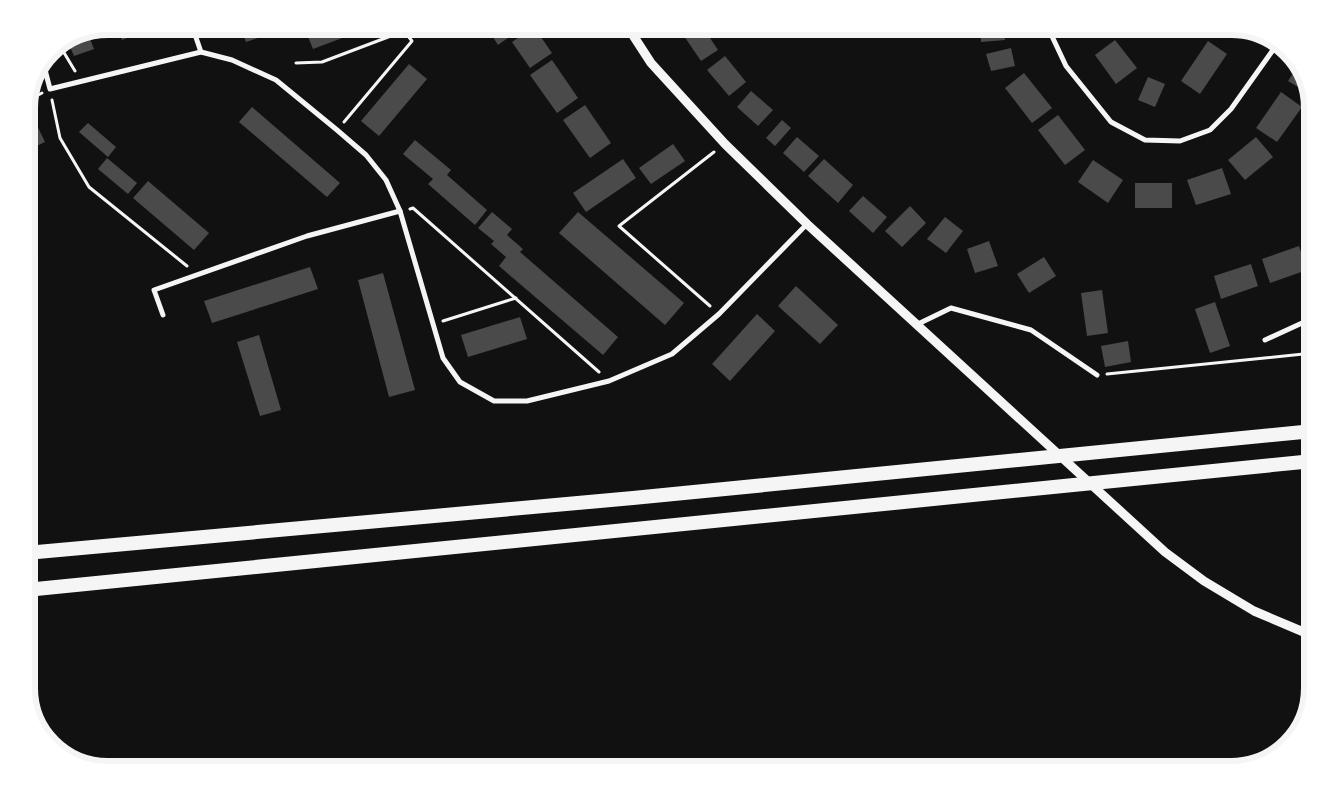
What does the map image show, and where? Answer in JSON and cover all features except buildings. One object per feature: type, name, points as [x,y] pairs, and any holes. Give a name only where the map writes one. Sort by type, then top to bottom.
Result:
[{"type":"highway","points":[[35,552],[633,498],[1304,432]]},
{"type":"highway","points":[[35,589],[1304,462]]},
{"type":"street","points":[[195,35],[201,52]]},
{"type":"street","points":[[633,35],[651,63],[725,144],[807,224],[1165,552],[1204,581],[1254,611],[1304,632]]},
{"type":"street","points":[[1051,35],[1066,66],[1111,122],[1145,140],[1180,141],[1210,130],[1231,109],[1274,49]]},
{"type":"street","points":[[45,71],[50,89],[201,52],[232,60],[276,80],[338,130],[366,156],[386,180],[400,211],[443,358],[460,382],[494,401],[526,402],[609,381],[672,354],[719,314],[807,224]]},
{"type":"street","points":[[163,315],[154,290],[307,236],[400,211]]},
{"type":"street","points":[[918,324],[951,308],[1031,330],[1097,375]]},
{"type":"street","points":[[1265,340],[1304,322]]},
{"type":"path","points":[[296,63],[322,62],[393,35]]},
{"type":"path","points":[[338,130],[412,41],[407,35]]},
{"type":"path","points":[[63,51],[80,81]]},
{"type":"path","points":[[50,89],[60,138],[89,187],[197,274]]},
{"type":"path","points":[[719,314],[620,226],[725,144]]},
{"type":"path","points":[[400,211],[413,208],[609,381]]},
{"type":"path","points":[[432,324],[517,298]]},
{"type":"path","points":[[1097,375],[1304,354]]}]
